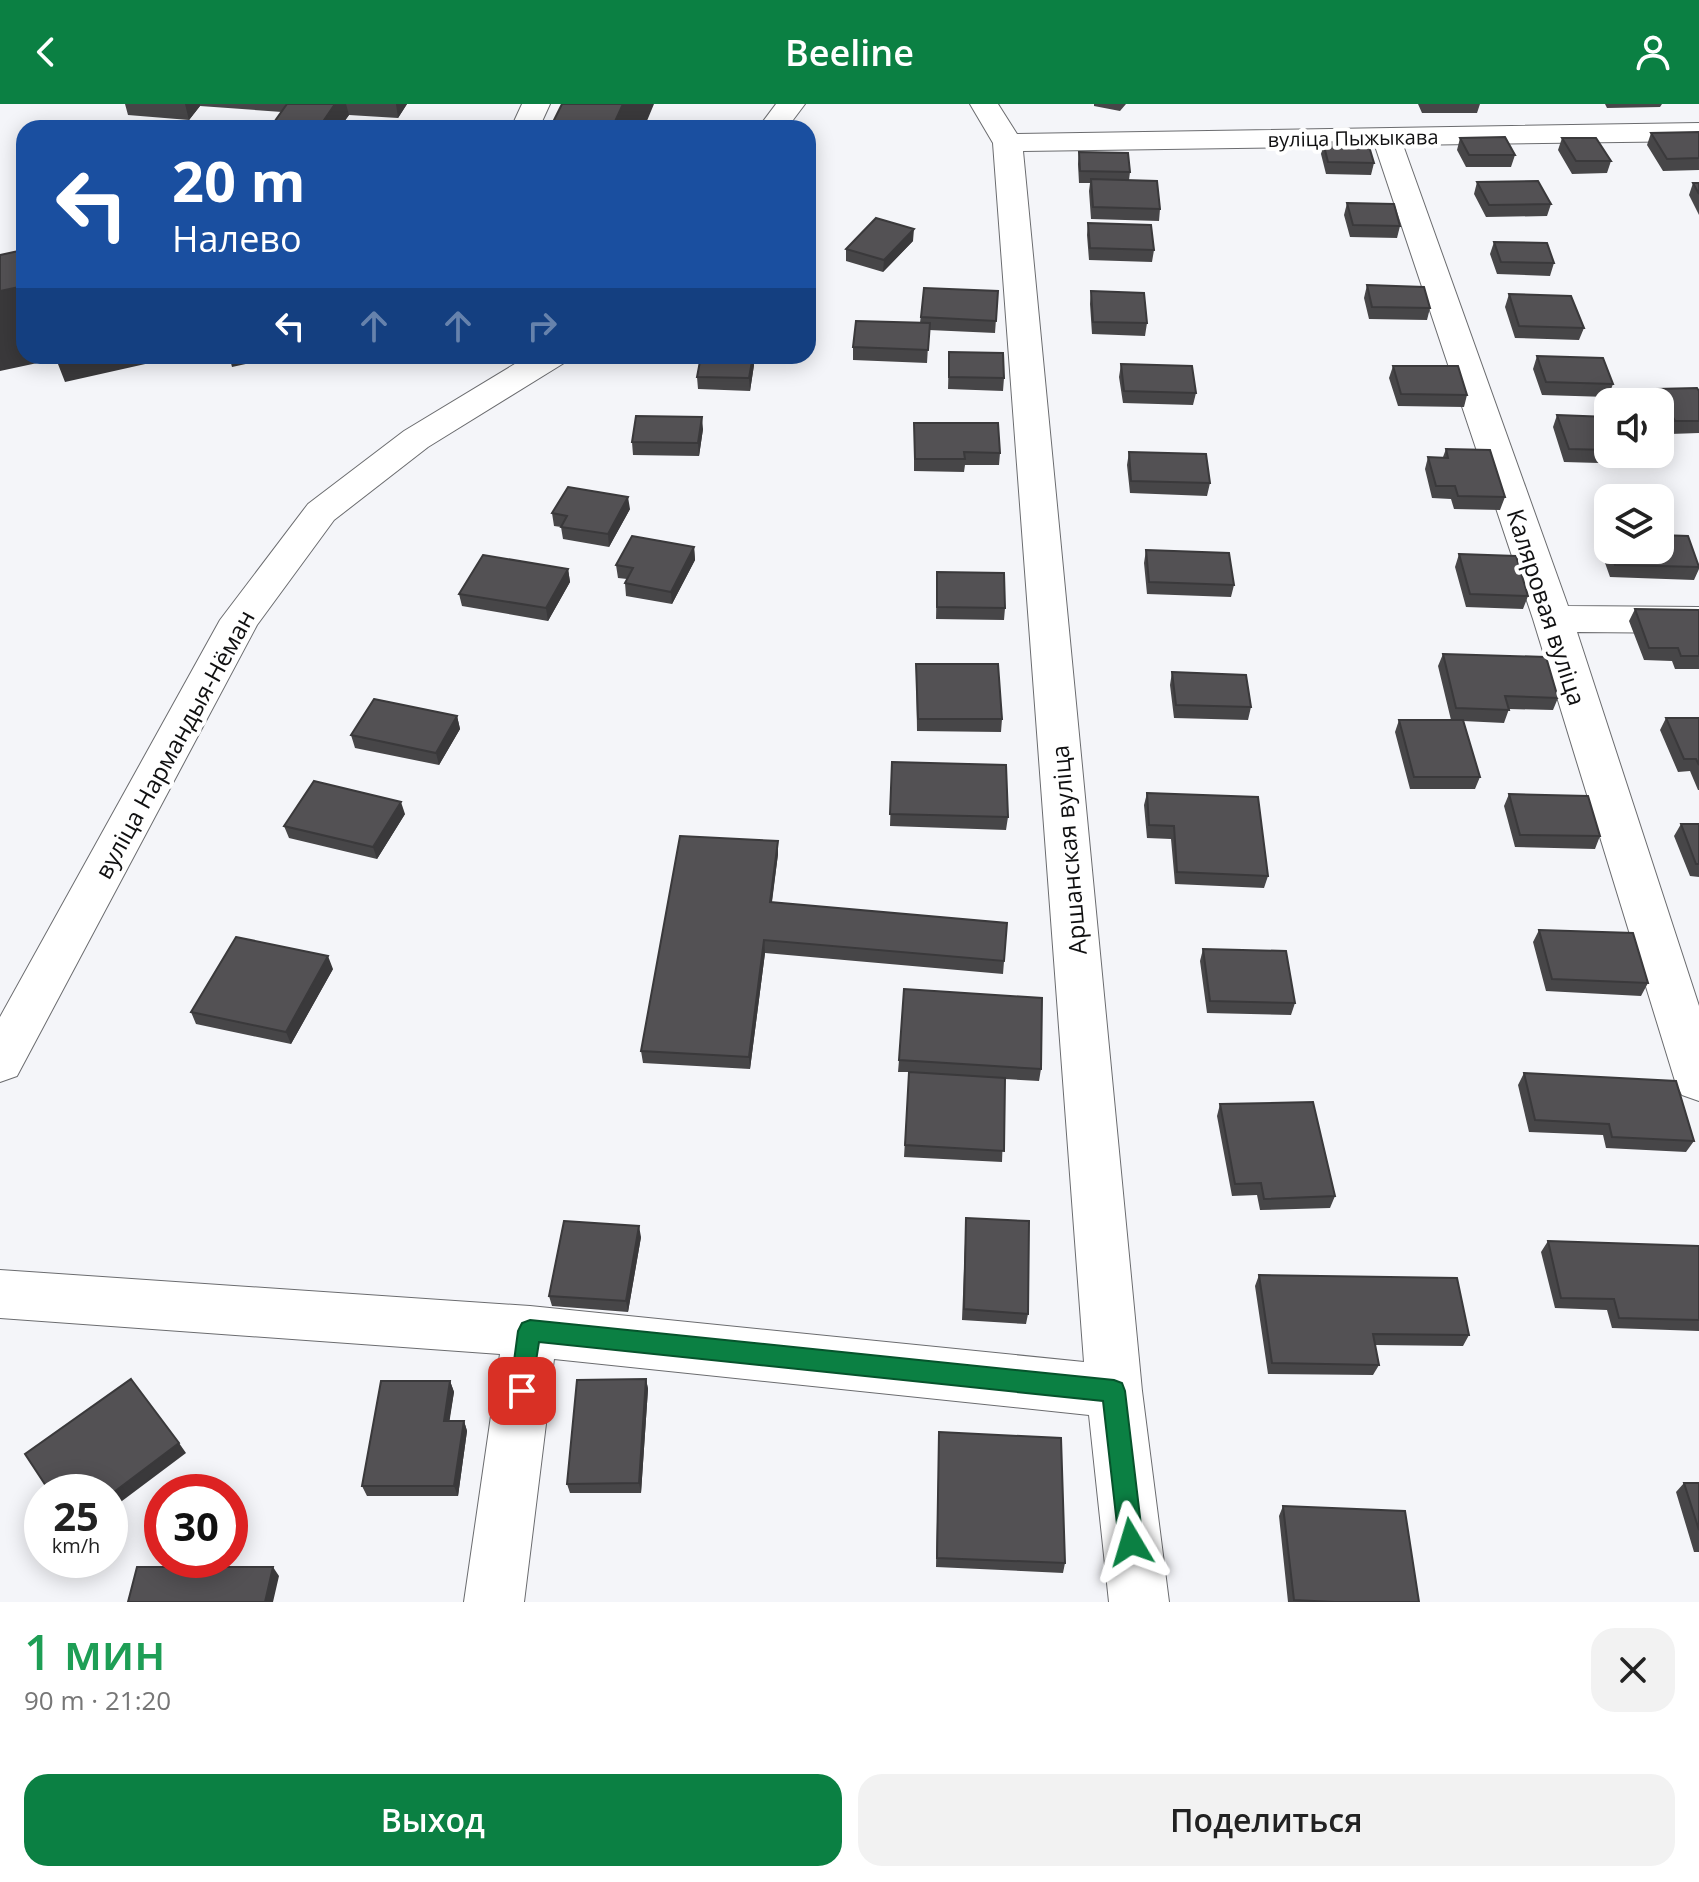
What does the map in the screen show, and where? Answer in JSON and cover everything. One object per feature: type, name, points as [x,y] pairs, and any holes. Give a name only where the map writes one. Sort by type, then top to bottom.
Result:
[{"type":"street","points":[[778,120],[791,104]]},
{"type":"street","name":"Аршанская вуліца","points":[[984,104],[1008,143],[1114,1391],[1139,1602]]},
{"type":"street","name":"вуліца Пыжыкава","points":[[1008,143],[1699,132]]},
{"type":"street","name":"Каляровая вуліца","points":[[1386,137],[1553,619],[1699,1081]]},
{"type":"street","name":"вуліца Нармандыя-Нёман","points":[[0,1062],[240,620],[321,512],[416,439],[539,364]]},
{"type":"street","points":[[1553,619],[1699,620]]},
{"type":"street","points":[[0,1294],[530,1331],[1114,1391]]},
{"type":"street","points":[[494,1602],[530,1331]]},
{"type":"building","points":[[287,104],[335,104],[324,120],[276,120]]},
{"type":"building","points":[[562,104],[623,104],[616,120],[554,120]]},
{"type":"building","points":[[1699,132],[1699,158],[1667,159],[1651,133]]},
{"type":"building","points":[[1505,137],[1515,155],[1469,155],[1460,138]]},
{"type":"building","points":[[1562,138],[1596,138],[1611,161],[1576,161]]},
{"type":"building","points":[[1323,142],[1368,143],[1374,163],[1328,162]]},
{"type":"building","points":[[1079,152],[1128,153],[1130,172],[1080,171]]},
{"type":"building","points":[[1091,179],[1157,181],[1160,209],[1093,207]]},
{"type":"building","points":[[1538,181],[1551,204],[1489,205],[1477,182]]},
{"type":"building","points":[[1347,203],[1394,204],[1400,226],[1353,225]]},
{"type":"building","points":[[876,218],[914,229],[884,260],[846,249]]},
{"type":"building","points":[[1088,223],[1151,225],[1154,250],[1090,248]]},
{"type":"building","points":[[1494,242],[1547,243],[1554,263],[1501,262]]},
{"type":"building","points":[[16,252],[16,288],[0,291],[0,255]]},
{"type":"building","points":[[1367,285],[1424,287],[1430,308],[1372,307]]},
{"type":"building","points":[[924,288],[998,291],[996,321],[921,317]]},
{"type":"building","points":[[1091,291],[1144,293],[1147,323],[1093,322]]},
{"type":"building","points":[[1509,294],[1571,296],[1584,328],[1519,326]]},
{"type":"building","points":[[856,321],[930,323],[928,350],[853,347]]},
{"type":"building","points":[[949,352],[1003,353],[1004,378],[949,377]]},
{"type":"building","points":[[1537,356],[1603,358],[1613,384],[1546,382]]},
{"type":"building","points":[[699,364],[752,364],[749,378],[697,377]]},
{"type":"building","points":[[1121,364],[1192,366],[1196,393],[1124,391]]},
{"type":"building","points":[[1393,366],[1458,366],[1467,395],[1401,394]]},
{"type":"building","points":[[1697,388],[1699,421],[1675,421],[1674,389]]},
{"type":"building","points":[[1557,415],[1594,416],[1594,450],[1569,449]]},
{"type":"building","points":[[636,416],[702,417],[698,443],[632,442]]},
{"type":"building","points":[[914,423],[998,423],[1000,453],[964,452],[965,459],[915,459]]},
{"type":"building","points":[[1446,449],[1490,450],[1505,497],[1458,496],[1455,486],[1436,486],[1428,457],[1448,458]]},
{"type":"building","points":[[1129,452],[1206,454],[1210,483],[1131,481]]},
{"type":"building","points":[[568,487],[628,497],[608,534],[561,527],[567,516],[552,513]]},
{"type":"building","points":[[632,536],[694,547],[671,592],[625,583],[633,568],[616,565]]},
{"type":"building","points":[[1674,536],[1688,536],[1699,567],[1615,565],[1674,564]]},
{"type":"building","points":[[1146,550],[1229,553],[1234,585],[1149,582]]},
{"type":"building","points":[[1459,554],[1516,556],[1528,596],[1470,594]]},
{"type":"building","points":[[483,555],[568,569],[546,608],[459,594]]},
{"type":"building","points":[[937,572],[1004,573],[1005,608],[937,607]]},
{"type":"building","points":[[1635,609],[1699,610],[1699,656],[1681,656],[1678,648],[1649,648]]},
{"type":"building","points":[[1443,654],[1546,657],[1558,698],[1505,696],[1509,710],[1456,708]]},
{"type":"building","points":[[916,664],[998,664],[1002,719],[918,719]]},
{"type":"building","points":[[1172,672],[1246,675],[1251,707],[1176,705]]},
{"type":"building","points":[[374,699],[457,716],[436,753],[351,735]]},
{"type":"building","points":[[1666,718],[1699,718],[1699,765],[1696,759],[1684,759]]},
{"type":"building","points":[[1399,720],[1463,720],[1480,777],[1414,777]]},
{"type":"building","points":[[892,762],[1006,765],[1008,817],[890,814]]},
{"type":"building","points":[[314,781],[401,802],[373,847],[284,826]]},
{"type":"building","points":[[1147,793],[1258,797],[1268,876],[1177,872],[1174,826],[1149,825]]},
{"type":"building","points":[[1509,794],[1588,796],[1600,836],[1520,835]]},
{"type":"building","points":[[1681,824],[1699,824],[1699,864],[1696,864]]},
{"type":"building","points":[[680,836],[778,841],[770,902],[1007,923],[1004,961],[764,940],[749,1057],[641,1051]]},
{"type":"building","points":[[1539,930],[1633,933],[1648,983],[1552,979]]},
{"type":"building","points":[[236,937],[328,956],[286,1032],[191,1012]]},
{"type":"building","points":[[1203,949],[1286,951],[1295,1003],[1210,1001]]},
{"type":"building","points":[[904,989],[1042,998],[1041,1069],[899,1060]]},
{"type":"building","points":[[909,1072],[1005,1078],[1004,1151],[905,1145]]},
{"type":"building","points":[[1524,1073],[1676,1081],[1694,1141],[1612,1137],[1609,1124],[1535,1120]]},
{"type":"building","points":[[1313,1102],[1335,1196],[1264,1199],[1261,1183],[1235,1184],[1220,1104]]},
{"type":"building","points":[[966,1218],[1029,1221],[1028,1314],[964,1309]]},
{"type":"building","points":[[564,1221],[639,1226],[626,1301],[549,1296]]},
{"type":"building","points":[[1548,1241],[1699,1246],[1699,1320],[1619,1318],[1614,1299],[1561,1298]]},
{"type":"building","points":[[1259,1275],[1457,1278],[1469,1335],[1373,1334],[1379,1365],[1272,1363]]},
{"type":"building","points":[[131,1379],[179,1443],[128,1481],[128,1474],[38,1474],[25,1454]]},
{"type":"building","points":[[646,1379],[639,1483],[567,1484],[577,1380]]},
{"type":"building","points":[[381,1381],[450,1381],[444,1421],[464,1421],[454,1486],[362,1486]]},
{"type":"building","points":[[939,1432],[1061,1438],[1065,1563],[937,1558]]},
{"type":"building","points":[[1684,1483],[1699,1483],[1699,1530]]},
{"type":"building","points":[[1283,1506],[1405,1511],[1419,1602],[1294,1600]]},
{"type":"building","points":[[137,1567],[144,1567],[144,1578],[248,1578],[248,1567],[273,1567],[265,1602],[128,1602]]},
{"type":"route","points":[[522,1391],[530,1331],[1114,1391],[1131,1542]]}]
